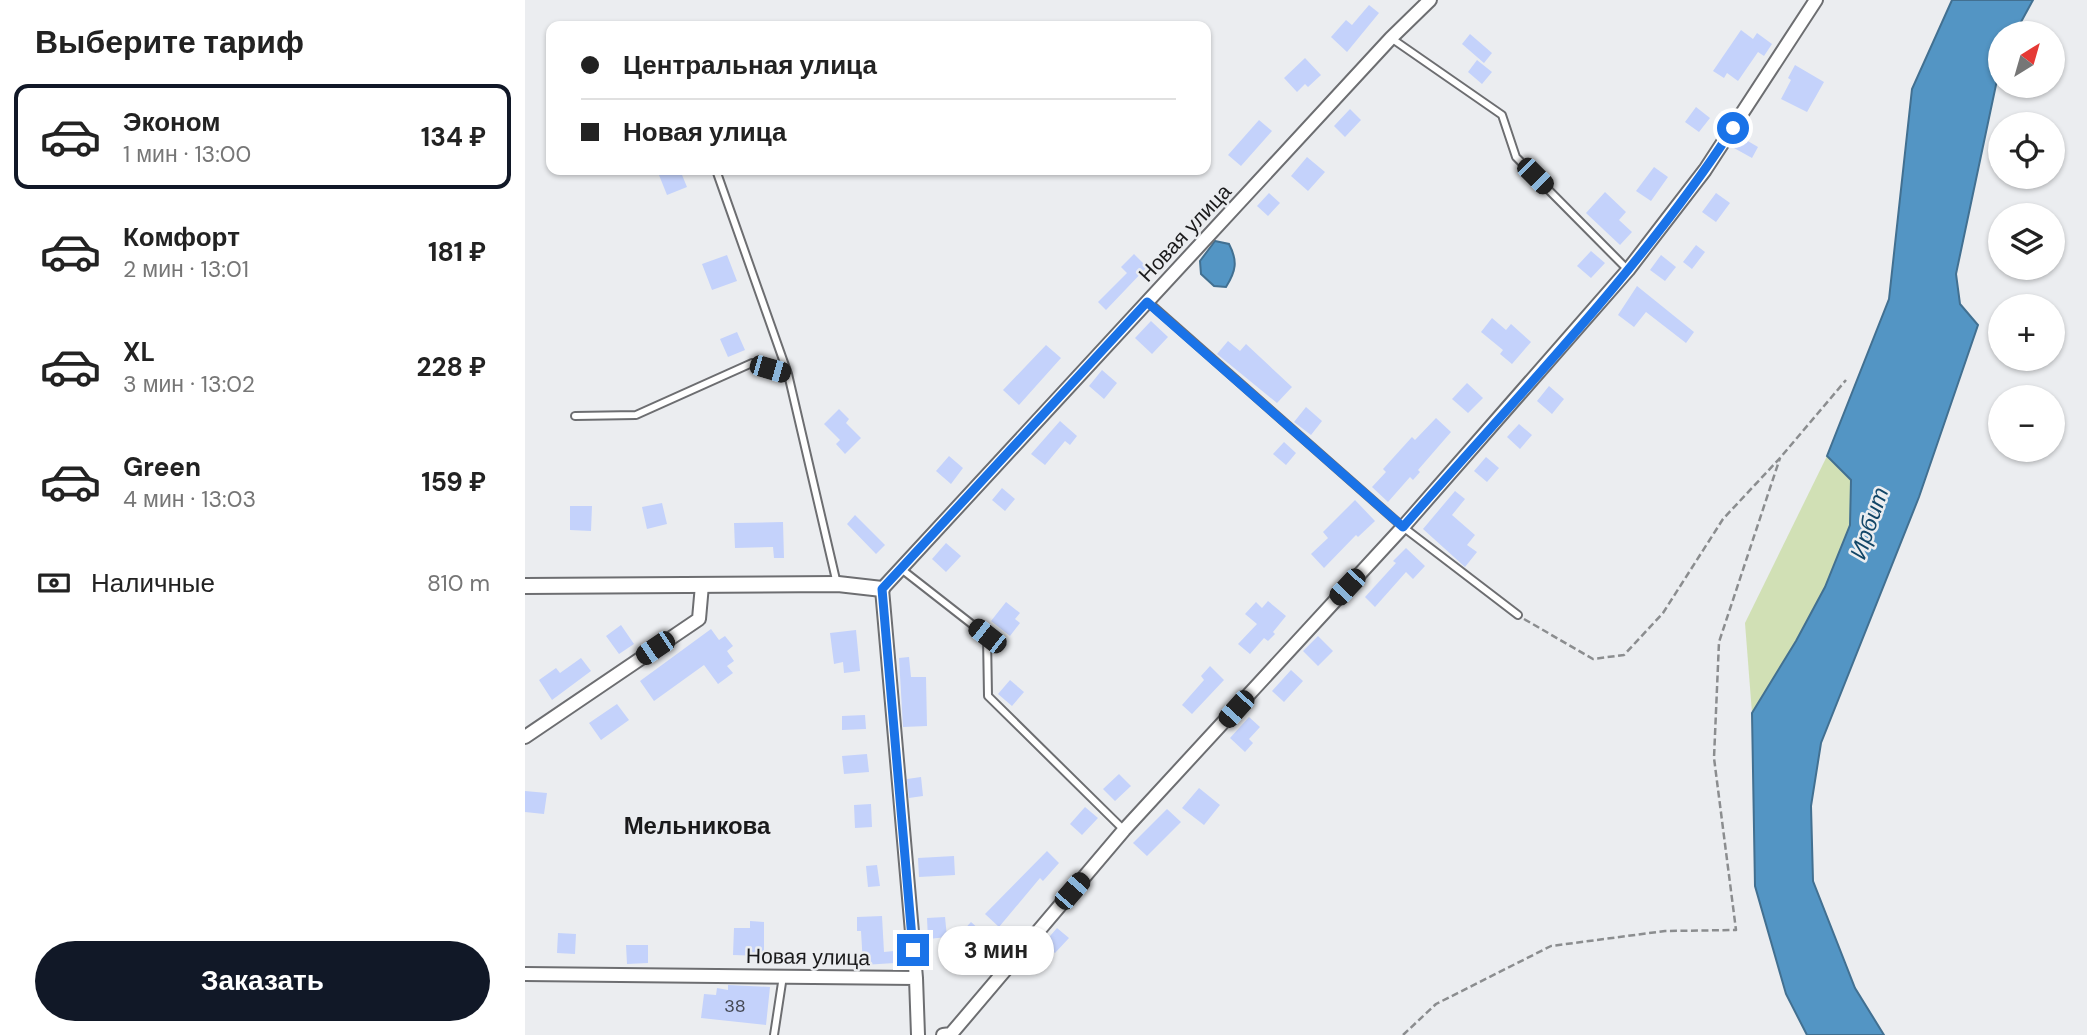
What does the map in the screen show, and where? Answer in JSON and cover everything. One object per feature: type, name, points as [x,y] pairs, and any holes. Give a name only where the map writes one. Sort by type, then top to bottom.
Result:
[{"type":"street","name":"Новая улица","points":[[882,589],[1391,38],[1430,0]]},
{"type":"street","points":[[949,1035],[1124,830],[1403,527],[1628,271],[1705,170],[1816,0]]},
{"type":"street","points":[[525,586],[838,584],[882,589],[916,978],[918,1035]]},
{"type":"street","points":[[525,737],[699,619],[702,585]]},
{"type":"street","name":"Новая улица","points":[[525,974],[916,978]]},
{"type":"lane","points":[[1391,38],[1501,116],[1516,157],[1628,271]]},
{"type":"lane","points":[[718,175],[787,374],[838,584]]},
{"type":"lane","points":[[1147,302],[1403,527],[1518,615]]},
{"type":"lane","points":[[575,416],[636,415],[752,363],[787,374]]},
{"type":"lane","points":[[900,568],[987,636],[988,696],[1124,830]]},
{"type":"lane","points":[[773,1035],[783,976]]},
{"type":"path","points":[[1518,615],[1593,659],[1624,655],[1663,613],[1723,519],[1780,458],[1846,380]]},
{"type":"path","points":[[1403,1035],[1436,1004],[1551,946],[1665,931],[1737,930],[1714,758],[1719,642],[1780,458]]},
{"type":"green space","points":[[1827,456],[1851,479],[1850,525],[1825,587],[1752,713],[1745,623]]},
{"type":"water","name":"Ирбит","points":[[1952,0],[2033,0],[2022,21],[1988,21],[1988,98],[1993,98],[1990,112],[1988,112],[1956,274],[1960,304],[1978,325],[1919,497],[1821,743],[1811,806],[1813,881],[1855,988],[1884,1035],[1807,1035],[1786,994],[1755,886],[1752,713],[1825,587],[1850,525],[1851,480],[1827,456],[1889,299],[1912,89]]},
{"type":"water","points":[[1215,241],[1229,244],[1234,256],[1234,271],[1226,287],[1214,286],[1201,274],[1200,261]]},
{"type":"building","points":[[1369,5],[1379,13],[1347,52],[1331,37],[1346,20],[1352,25]]},
{"type":"building","points":[[1741,30],[1753,39],[1757,33],[1772,44],[1764,56],[1758,52],[1738,81],[1727,73],[1724,78],[1713,71]]},
{"type":"building","points":[[1470,34],[1492,53],[1484,63],[1462,44]]},
{"type":"building","points":[[1305,58],[1321,75],[1308,87],[1305,84],[1297,92],[1284,78]]},
{"type":"building","points":[[1477,60],[1492,72],[1482,84],[1468,72]]},
{"type":"building","points":[[1795,65],[1824,82],[1807,112],[1781,99]]},
{"type":"building","points":[[1696,107],[1710,118],[1699,132],[1685,122]]},
{"type":"building","points":[[1350,109],[1361,120],[1345,137],[1334,126]]},
{"type":"building","points":[[1259,120],[1272,131],[1241,166],[1228,155]]},
{"type":"building","points":[[1741,137],[1758,147],[1752,158],[1734,148]]},
{"type":"building","points":[[1307,157],[1325,172],[1308,191],[1291,176]]},
{"type":"building","points":[[1654,167],[1668,177],[1651,201],[1636,191]]},
{"type":"building","points":[[659,175],[682,175],[687,187],[667,195]]},
{"type":"building","points":[[1605,192],[1626,212],[1619,220],[1632,232],[1620,245],[1586,213]]},
{"type":"building","points":[[1269,193],[1280,203],[1268,216],[1257,206]]},
{"type":"building","points":[[1716,193],[1730,203],[1716,222],[1702,212]]},
{"type":"building","points":[[1696,245],[1705,252],[1692,269],[1683,262]]},
{"type":"building","points":[[1591,251],[1605,263],[1591,278],[1577,266]]},
{"type":"building","points":[[1134,254],[1147,267],[1106,310],[1098,302],[1127,273],[1121,267]]},
{"type":"building","points":[[727,255],[737,281],[712,290],[702,264]]},
{"type":"building","points":[[1661,255],[1676,267],[1665,281],[1650,270]]},
{"type":"building","points":[[1637,286],[1694,332],[1686,343],[1646,312],[1634,327],[1618,315]]},
{"type":"building","points":[[1492,318],[1506,330],[1511,324],[1531,342],[1512,364],[1500,354],[1503,350],[1481,332]]},
{"type":"building","points":[[1151,321],[1168,337],[1152,354],[1135,338]]},
{"type":"building","points":[[737,332],[745,350],[728,357],[720,339]]},
{"type":"building","points":[[1228,341],[1240,351],[1246,344],[1292,387],[1277,403],[1217,354]]},
{"type":"building","points":[[1046,345],[1061,358],[1019,405],[1003,390]]},
{"type":"building","points":[[1102,370],[1117,383],[1104,399],[1089,386]]},
{"type":"building","points":[[1467,383],[1483,398],[1468,413],[1452,399]]},
{"type":"building","points":[[1549,386],[1564,399],[1552,414],[1537,401]]},
{"type":"building","points":[[1306,407],[1322,421],[1311,435],[1294,422]]},
{"type":"building","points":[[839,409],[849,419],[846,423],[861,438],[845,454],[836,444],[840,440],[824,424]]},
{"type":"building","points":[[1436,418],[1451,432],[1418,470],[1420,472],[1413,480],[1410,477],[1388,502],[1372,487],[1386,472],[1383,469],[1412,437],[1415,440]]},
{"type":"building","points":[[1060,421],[1077,436],[1070,445],[1065,441],[1045,465],[1031,454]]},
{"type":"building","points":[[1519,424],[1532,435],[1520,449],[1507,437]]},
{"type":"building","points":[[1284,442],[1296,453],[1286,465],[1273,454]]},
{"type":"building","points":[[949,456],[963,468],[951,484],[936,471]]},
{"type":"building","points":[[1486,457],[1499,468],[1487,482],[1474,471]]},
{"type":"building","points":[[1002,488],[1015,499],[1005,511],[992,500]]},
{"type":"building","points":[[1455,491],[1465,499],[1452,515],[1475,535],[1467,545],[1477,552],[1465,567],[1423,529]]},
{"type":"building","points":[[1355,500],[1375,521],[1358,537],[1356,535],[1324,568],[1311,554],[1328,538],[1323,532]]},
{"type":"building","points":[[662,503],[667,524],[647,529],[642,507]]},
{"type":"building","points":[[570,506],[592,506],[591,531],[570,530]]},
{"type":"building","points":[[855,515],[885,545],[876,554],[847,524]]},
{"type":"building","points":[[783,522],[784,558],[774,558],[773,547],[735,548],[734,523]]},
{"type":"building","points":[[946,543],[961,556],[946,572],[932,559]]},
{"type":"building","points":[[1406,548],[1425,566],[1413,579],[1406,572],[1375,607],[1365,597]]},
{"type":"building","points":[[1268,601],[1286,616],[1273,632],[1275,634],[1268,641],[1264,638],[1250,654],[1238,644],[1257,624],[1245,614],[1256,602],[1262,608]]},
{"type":"building","points":[[1006,602],[1020,613],[1015,619],[1020,623],[1010,636],[991,621]]},
{"type":"building","points":[[621,625],[634,644],[619,654],[606,636]]},
{"type":"building","points":[[711,629],[719,640],[725,636],[733,646],[727,651],[734,661],[727,666],[733,673],[718,684],[704,665],[654,701],[640,681]]},
{"type":"building","points":[[856,630],[860,671],[844,673],[843,662],[834,664],[830,633]]},
{"type":"building","points":[[1318,636],[1333,651],[1318,666],[1303,651]]},
{"type":"building","points":[[909,657],[911,677],[926,677],[927,726],[903,727],[899,658]]},
{"type":"building","points":[[581,658],[591,671],[552,700],[539,680],[556,668],[560,673]]},
{"type":"building","points":[[1210,666],[1224,680],[1192,714],[1182,705],[1204,680],[1201,676]]},
{"type":"building","points":[[1291,670],[1303,681],[1284,702],[1272,691]]},
{"type":"building","points":[[1010,680],[1024,692],[1012,706],[998,694]]},
{"type":"building","points":[[617,704],[629,720],[601,740],[589,723]]},
{"type":"building","points":[[865,715],[866,729],[842,730],[842,716]]},
{"type":"building","points":[[1249,717],[1260,727],[1249,739],[1253,743],[1245,752],[1230,738]]},
{"type":"building","points":[[867,754],[869,772],[844,774],[842,756]]},
{"type":"building","points":[[1119,774],[1131,786],[1115,801],[1103,789]]},
{"type":"building","points":[[921,777],[923,796],[909,798],[907,779]]},
{"type":"building","points":[[1199,788],[1220,805],[1204,825],[1182,808]]},
{"type":"building","points":[[525,791],[547,793],[544,814],[525,812]]},
{"type":"building","points":[[871,804],[872,827],[855,828],[854,805]]},
{"type":"building","points":[[1085,807],[1098,818],[1082,835],[1070,824]]},
{"type":"building","points":[[1167,809],[1181,822],[1147,856],[1133,843]]},
{"type":"building","points":[[1047,851],[1059,863],[1043,881],[1040,878],[999,927],[985,914]]},
{"type":"building","points":[[954,856],[955,875],[919,877],[918,858]]},
{"type":"building","points":[[877,865],[880,886],[868,887],[866,866]]},
{"type":"building","points":[[882,916],[884,952],[894,951],[895,963],[863,965],[861,931],[857,931],[857,917]]},
{"type":"building","points":[[945,917],[947,937],[928,939],[927,918]]},
{"type":"building","points":[[750,921],[764,922],[764,956],[733,955],[734,928],[750,928]]},
{"type":"building","points":[[971,922],[981,931],[967,946],[957,937]]},
{"type":"building","points":[[1057,928],[1069,938],[1055,953],[1044,943]]},
{"type":"building","points":[[558,933],[576,934],[575,954],[557,953]]},
{"type":"building","points":[[626,945],[648,945],[648,963],[627,964]]},
{"type":"building","points":[[728,985],[770,987],[766,1025],[701,1018],[704,994],[716,995],[717,988],[728,990]]},
{"type":"district","name":"Мельникова","points":[[697,826]]},
{"type":"route","points":[[913,950],[882,589],[1147,302],[1403,527],[1628,271],[1705,170],[1733,128]]}]
